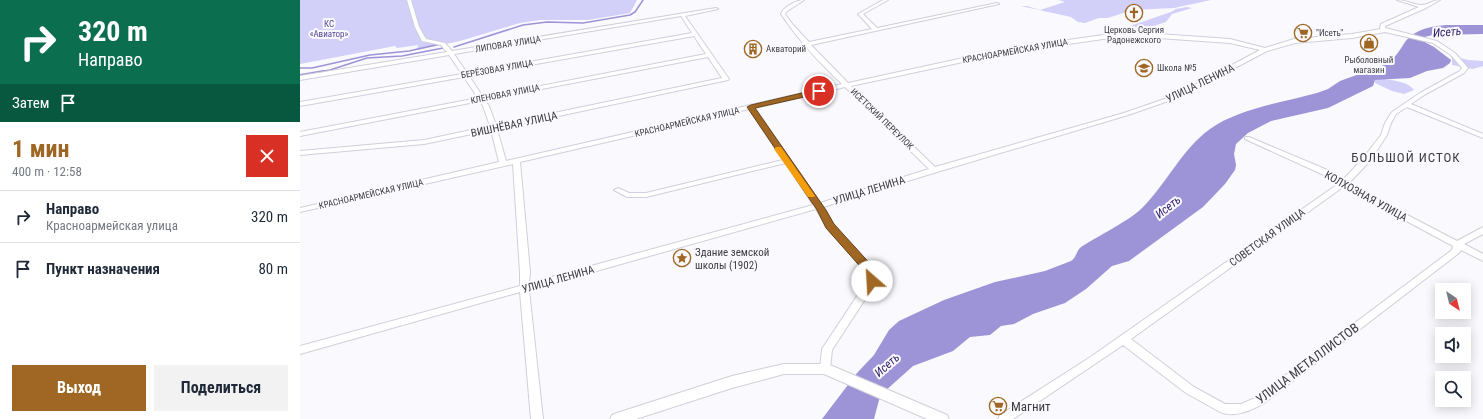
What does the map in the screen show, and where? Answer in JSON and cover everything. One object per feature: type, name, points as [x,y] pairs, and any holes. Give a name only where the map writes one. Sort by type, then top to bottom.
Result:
[{"type":"main road","points":[[617,419],[740,380],[784,369],[830,371],[942,419]]},
{"type":"street","points":[[409,0],[417,27],[424,40],[441,42],[451,53],[464,75],[482,99],[494,128],[504,164]]},
{"type":"street","name":"ИСЕТСКИЙ ПЕРЕУЛОК","points":[[802,0],[787,8],[783,14],[791,26],[827,66],[934,170]]},
{"type":"street","points":[[875,29],[860,14],[886,0]]},
{"type":"street","points":[[1399,0],[1424,7]]},
{"type":"street","points":[[1385,30],[1382,28],[1383,26],[1438,0]]},
{"type":"street","points":[[808,44],[997,4]]},
{"type":"street","name":"ЛИПОВАЯ УЛИЦА","points":[[300,78],[716,9]]},
{"type":"street","points":[[682,15],[710,55]]},
{"type":"street","name":"УЛИЦА ЛЕНИНА","points":[[300,350],[524,289],[818,206],[1155,104],[1178,96],[1265,50],[1304,40],[1352,36],[1385,30],[1422,38]]},
{"type":"street","name":"БЕРЁЗОВАЯ УЛИЦА","points":[[300,104],[695,34]]},
{"type":"street","name":"КРАСНОАРМЕЙСКАЯ УЛИЦА","points":[[300,210],[847,85],[1005,51],[1117,35],[1194,38],[1246,44],[1265,50]]},
{"type":"street","name":"СОВЕТСКАЯ УЛИЦА","points":[[1004,419],[1092,361],[1344,183],[1367,159],[1384,135],[1388,123],[1394,113],[1422,94],[1462,72],[1465,68],[1453,54],[1441,45],[1422,38]]},
{"type":"street","name":"ВИШНЁВАЯ УЛИЦА","points":[[300,153],[424,142],[726,79],[710,55]]},
{"type":"street","name":"КЛЕНОВАЯ УЛИЦА","points":[[300,134],[710,55]]},
{"type":"street","points":[[1407,105],[1483,136]]},
{"type":"street","points":[[751,107],[830,226],[870,271],[872,281],[827,349],[830,371]]},
{"type":"street","name":"КОЛХОЗНАЯ УЛИЦА","points":[[1247,138],[1329,174],[1344,183],[1350,189],[1483,258]]},
{"type":"street","points":[[516,161],[525,272],[524,289],[537,419]]},
{"type":"street","points":[[618,190],[627,195],[646,195],[786,161]]},
{"type":"street","name":"УЛИЦА МЕТАЛЛИСТОВ","points":[[1123,339],[1190,390],[1209,402],[1224,410],[1242,409],[1259,401],[1456,251],[1458,244],[1483,230]]},
{"type":"green space","name":"КС «Авиатор»","points":[[300,0],[637,0],[630,13],[588,20],[540,20],[520,23],[460,41],[417,50],[418,45],[397,48],[395,46],[300,64]]},
{"type":"green space","points":[[1059,0],[1211,0],[1174,8],[1132,10],[1108,18],[1099,18],[1085,23],[1078,22],[1071,17],[1021,6],[1027,6],[1040,10],[1065,2]]},
{"type":"green space","points":[[1187,7],[1192,8],[1172,14],[1166,22],[1147,28],[1130,26],[1176,9]]},
{"type":"green space","points":[[1456,57],[1468,60],[1483,61],[1483,66],[1473,69],[1452,65],[1452,58]]},
{"type":"green space","points":[[1384,79],[1404,83],[1414,90],[1404,94],[1392,91],[1375,83],[1375,80]]},
{"type":"water","name":"Исеть","points":[[1447,25],[1483,25],[1483,34],[1433,35],[1420,38],[1451,60],[1450,63],[1443,68],[1427,71],[1410,78],[1375,80],[1373,86],[1328,108],[1271,121],[1248,133],[1236,144],[1234,154],[1236,165],[1235,170],[1225,184],[1203,207],[1129,261],[1112,266],[1086,289],[1065,303],[1033,314],[1014,324],[1001,326],[990,335],[970,337],[953,351],[913,366],[884,392],[879,400],[874,419],[822,419],[857,373],[874,355],[889,330],[899,321],[944,300],[995,282],[1045,271],[1071,261],[1081,247],[1120,224],[1141,209],[1150,200],[1190,147],[1200,137],[1221,122],[1247,111],[1317,93],[1328,89],[1340,81],[1387,64],[1395,57],[1405,42],[1418,31],[1429,27]]},
{"type":"waterway","points":[[454,47],[523,25],[547,22],[583,23],[630,15],[635,12],[643,0]]},
{"type":"waterway","points":[[300,68],[312,68],[370,55],[409,51],[440,44]]},
{"type":"waterway","points":[[300,75],[330,70],[367,58],[402,56],[443,48]]},
{"type":"slow traffic","points":[[778,149],[811,196]]},
{"type":"place","name":"Церковь Сергия Радонежского","points":[[1134,13]]},
{"type":"place","name":"\"Исеть\"","points":[[1303,33]]},
{"type":"place","name":"Рыболовный магазин","points":[[1369,43]]},
{"type":"place","name":"Акваторий","points":[[753,49]]},
{"type":"place","name":"Школа №5","points":[[1144,68]]},
{"type":"place","name":"Здание земской школы (1902)","points":[[682,258]]},
{"type":"place","name":"Магнит","points":[[998,406]]},
{"type":"district","name":"БОЛЬШОЙ ИСТОК","points":[[1406,157]]},
{"type":"route","points":[[819,91],[751,107],[786,161],[821,210],[830,226],[847,247],[870,271],[872,281]]}]
